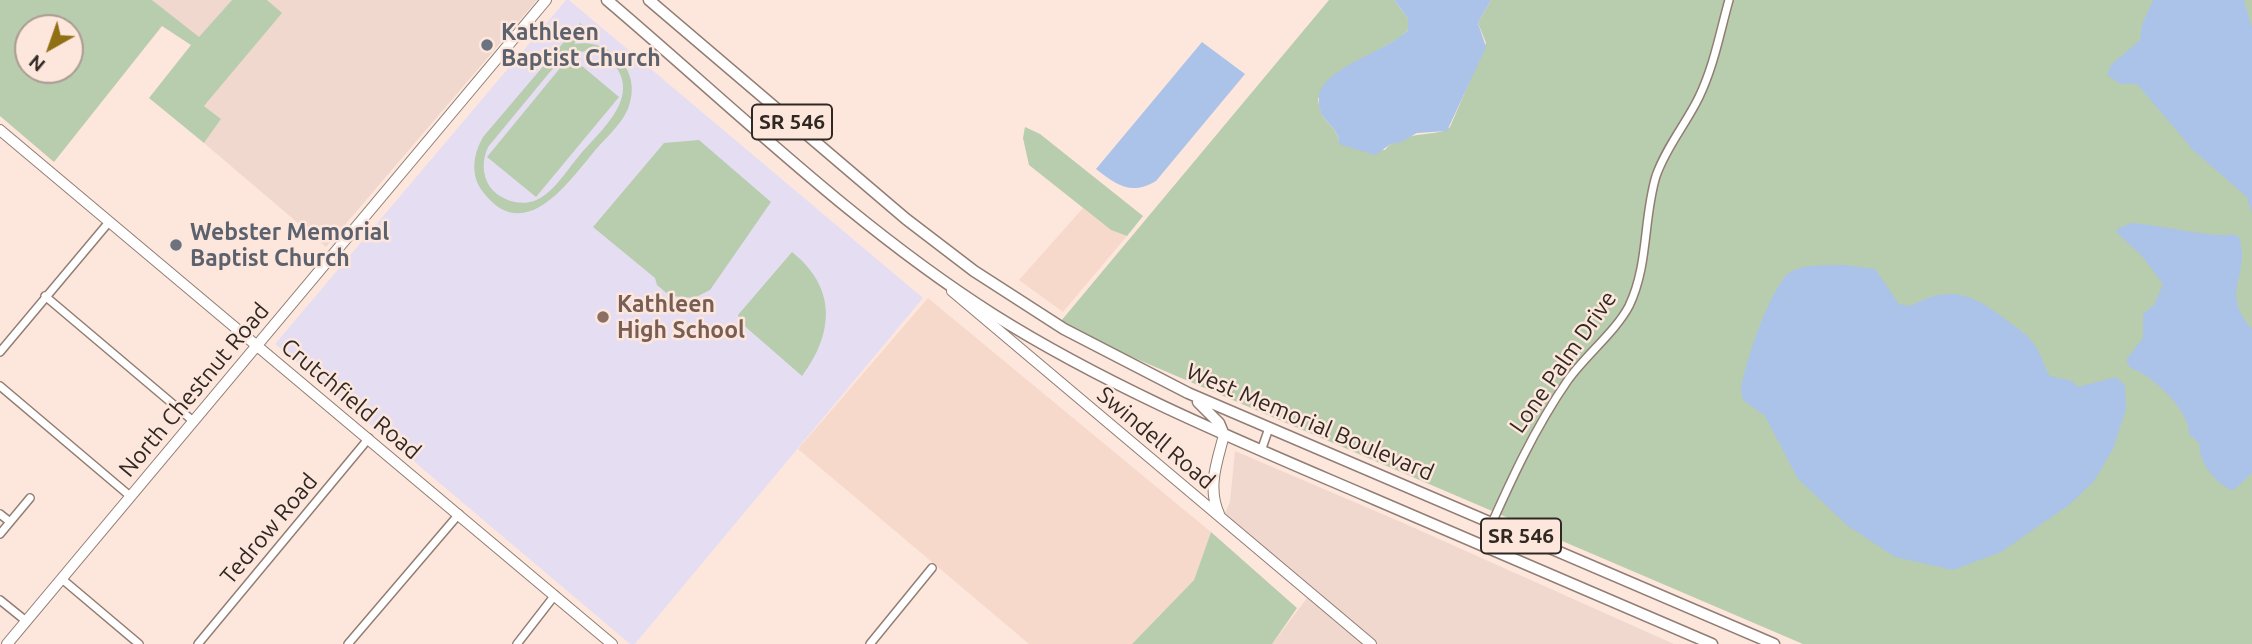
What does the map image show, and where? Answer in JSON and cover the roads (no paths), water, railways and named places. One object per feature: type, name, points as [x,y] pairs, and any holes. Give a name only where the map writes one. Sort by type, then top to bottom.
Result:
[{"type":"main road","name":"West Memorial Boulevard","points":[[607,0],[847,206],[917,261],[990,312],[1064,357],[1135,394],[1224,435],[1712,644]]},
{"type":"main road","name":"West Memorial Boulevard","points":[[649,0],[862,182],[953,255],[1046,318],[1129,365],[1188,394],[1773,644]]},
{"type":"main road","points":[[1188,394],[1212,413],[1224,435]]},
{"type":"street","name":"North Chestnut Road","points":[[8,644],[546,0]]},
{"type":"street","name":"Lone Palm Drive","points":[[1482,545],[1507,484],[1546,412],[1571,376],[1628,308],[1645,257],[1649,209],[1657,176],[1700,94],[1729,0]]},
{"type":"street","name":"Crutchfield Road","points":[[0,131],[612,644]]},
{"type":"street","points":[[0,352],[109,222]]},
{"type":"street","name":"Swindell Road","points":[[917,261],[1371,644]]},
{"type":"street","points":[[45,296],[193,421]]},
{"type":"street","points":[[0,386],[130,496]]},
{"type":"street","points":[[1261,450],[1269,428]]},
{"type":"street","points":[[1221,518],[1214,502],[1213,479],[1224,435]]},
{"type":"street","name":"Tedrow Road","points":[[198,644],[369,438]]},
{"type":"street","points":[[1190,492],[1204,492],[1213,479]]},
{"type":"street","points":[[0,534],[30,498]]},
{"type":"street","points":[[0,514],[10,522]]},
{"type":"street","points":[[348,644],[459,514]]},
{"type":"street","points":[[870,644],[932,568]]},
{"type":"street","points":[[62,579],[139,644]]},
{"type":"street","points":[[517,644],[555,595]]},
{"type":"street","points":[[0,600],[26,621]]},
{"type":"water","points":[[1394,0],[1491,0],[1478,23],[1486,47],[1447,131],[1417,133],[1391,144],[1375,155],[1339,144],[1336,132],[1321,112],[1319,97],[1331,77],[1399,38],[1408,30],[1408,18]]},
{"type":"water","points":[[2153,0],[2244,0],[2252,28],[2252,214],[2247,197],[2194,151],[2137,84],[2120,84],[2107,75],[2111,65],[2140,40],[2142,25]]},
{"type":"water","points":[[1202,42],[1245,74],[1156,181],[1139,188],[1117,184],[1096,169]]},
{"type":"water","points":[[2131,223],[2213,235],[2233,234],[2239,237],[2242,251],[2238,304],[2242,316],[2252,329],[2252,473],[2234,490],[2222,484],[2210,472],[2202,457],[2200,444],[2189,434],[2183,415],[2168,394],[2148,377],[2130,368],[2126,360],[2143,338],[2143,314],[2154,305],[2163,284],[2142,256],[2117,233],[2117,229]]},
{"type":"water","points":[[1844,265],[1875,269],[1899,304],[1910,306],[1938,295],[1950,294],[1961,295],[1983,304],[2030,339],[2050,376],[2072,381],[2078,387],[2116,377],[2125,385],[2126,409],[2113,449],[2094,481],[2069,505],[2001,552],[1953,570],[1895,557],[1848,526],[1798,479],[1765,416],[1743,400],[1741,390],[1759,328],[1782,281],[1789,273],[1801,268]]},
{"type":"place","name":"Kathleen Baptist Church","points":[[487,45]]},
{"type":"place","name":"Webster Memorial Baptist Church","points":[[176,245]]},
{"type":"place","name":"Kathleen High School","points":[[603,317]]}]
